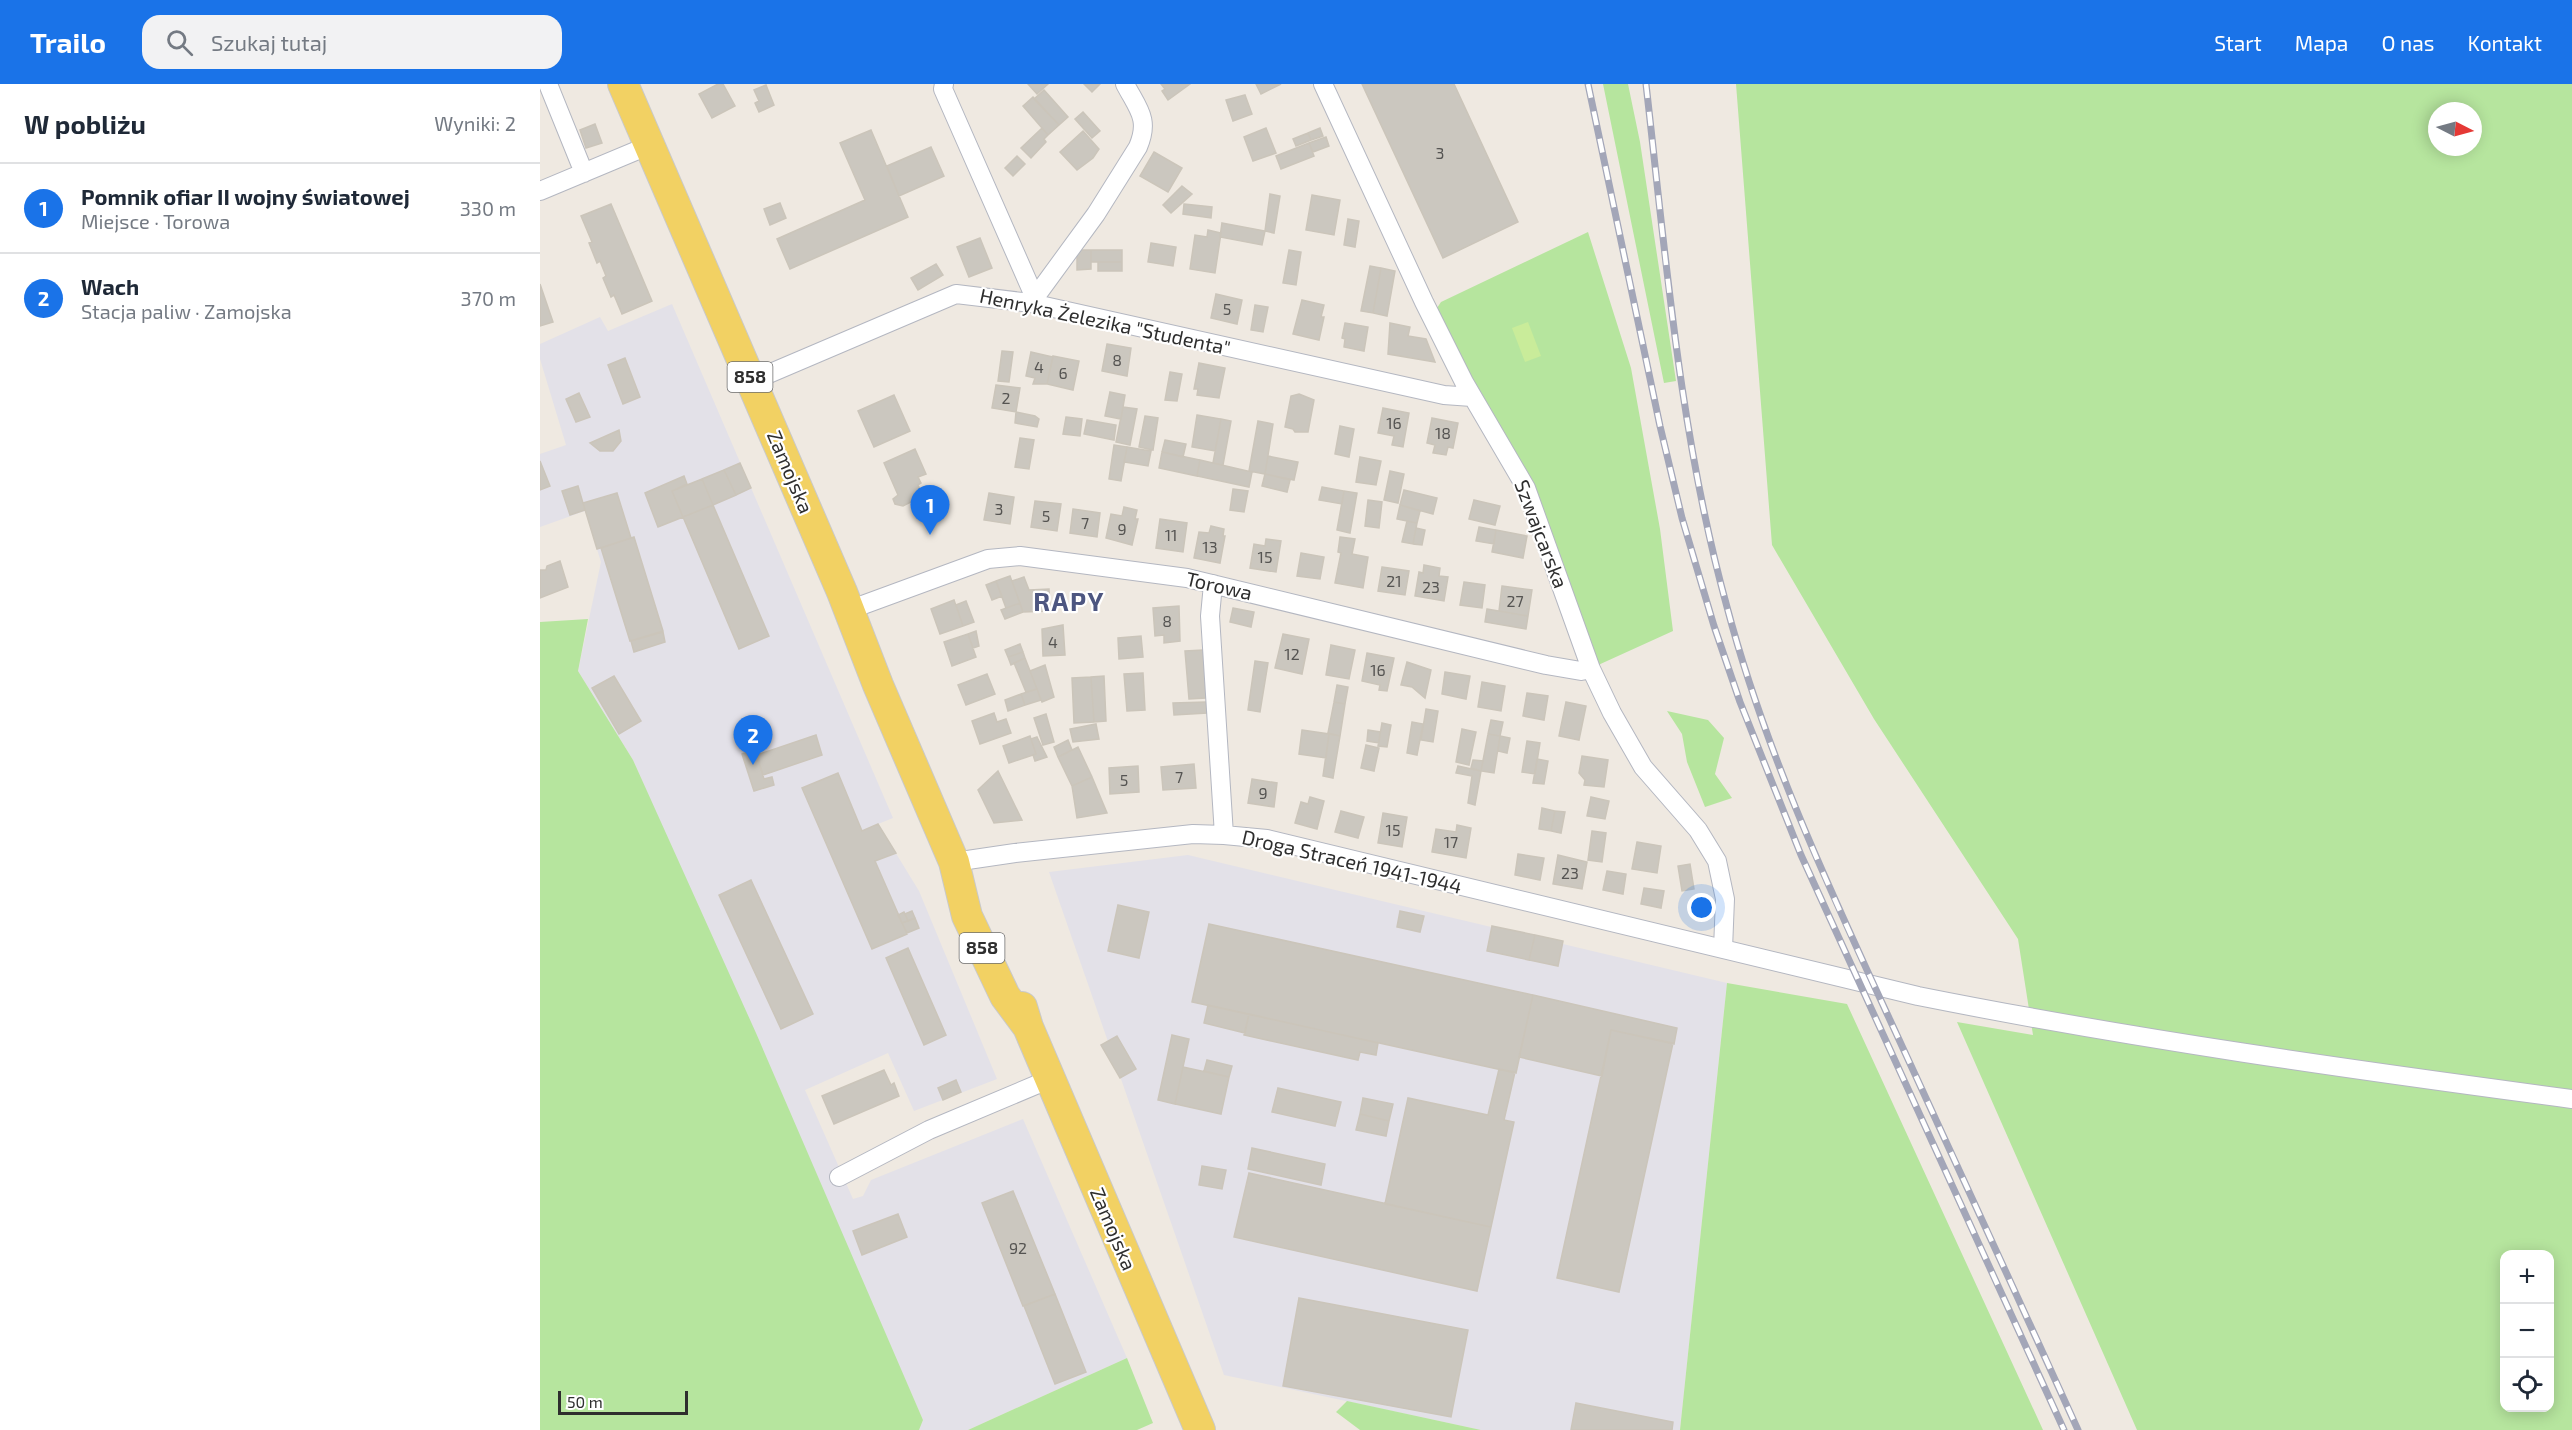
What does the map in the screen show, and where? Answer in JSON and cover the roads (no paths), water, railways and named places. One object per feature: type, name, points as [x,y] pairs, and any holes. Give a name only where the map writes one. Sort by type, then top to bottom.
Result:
[{"type":"main road","name":"Zamojska","points":[[624,84],[954,862],[986,908],[1016,985],[1028,1027],[1200,1430]]},
{"type":"street","points":[[548,84],[584,173]]},
{"type":"street","points":[[944,84],[943,89],[1033,301]]},
{"type":"street","points":[[1033,301],[1095,214],[1143,135],[1144,123],[1125,84]]},
{"type":"street","name":"Szwajcarska","points":[[1323,84],[1424,302],[1472,397],[1526,488],[1591,669],[1635,754],[1653,780],[1698,830],[1716,861],[1725,899],[1723,949]]},
{"type":"street","points":[[540,191],[650,145]]},
{"type":"street","name":"Henryka Żelezika \"Studenta\"","points":[[754,387],[766,375],[956,294],[1033,301],[1444,395],[1472,397]]},
{"type":"street","name":"Torowa","points":[[849,610],[929,580],[1010,555],[1187,578],[1546,665],[1581,671],[1591,669]]},
{"type":"street","points":[[1214,585],[1210,616],[1224,835]]},
{"type":"street","name":"Droga Straceń 1941-1944","points":[[954,862],[1193,834],[1267,839],[1918,996],[2037,1019],[2409,1077],[2572,1099]]},
{"type":"street","points":[[839,1177],[929,1130],[1050,1079]]},
{"type":"railway","points":[[1588,84],[1660,426],[1682,518],[1714,626],[1740,702],[1801,855],[2064,1430]]},
{"type":"railway","points":[[1646,84],[1668,282],[1686,413],[1711,543],[1742,661],[1779,766],[1821,868],[2078,1430]]},
{"type":"place","name":"Pomnik ofiar II wojny światowej","points":[[930,535]]},
{"type":"place","name":"Wach","points":[[753,765]]},
{"type":"district","name":"RAPY","points":[[1069,602]]}]
